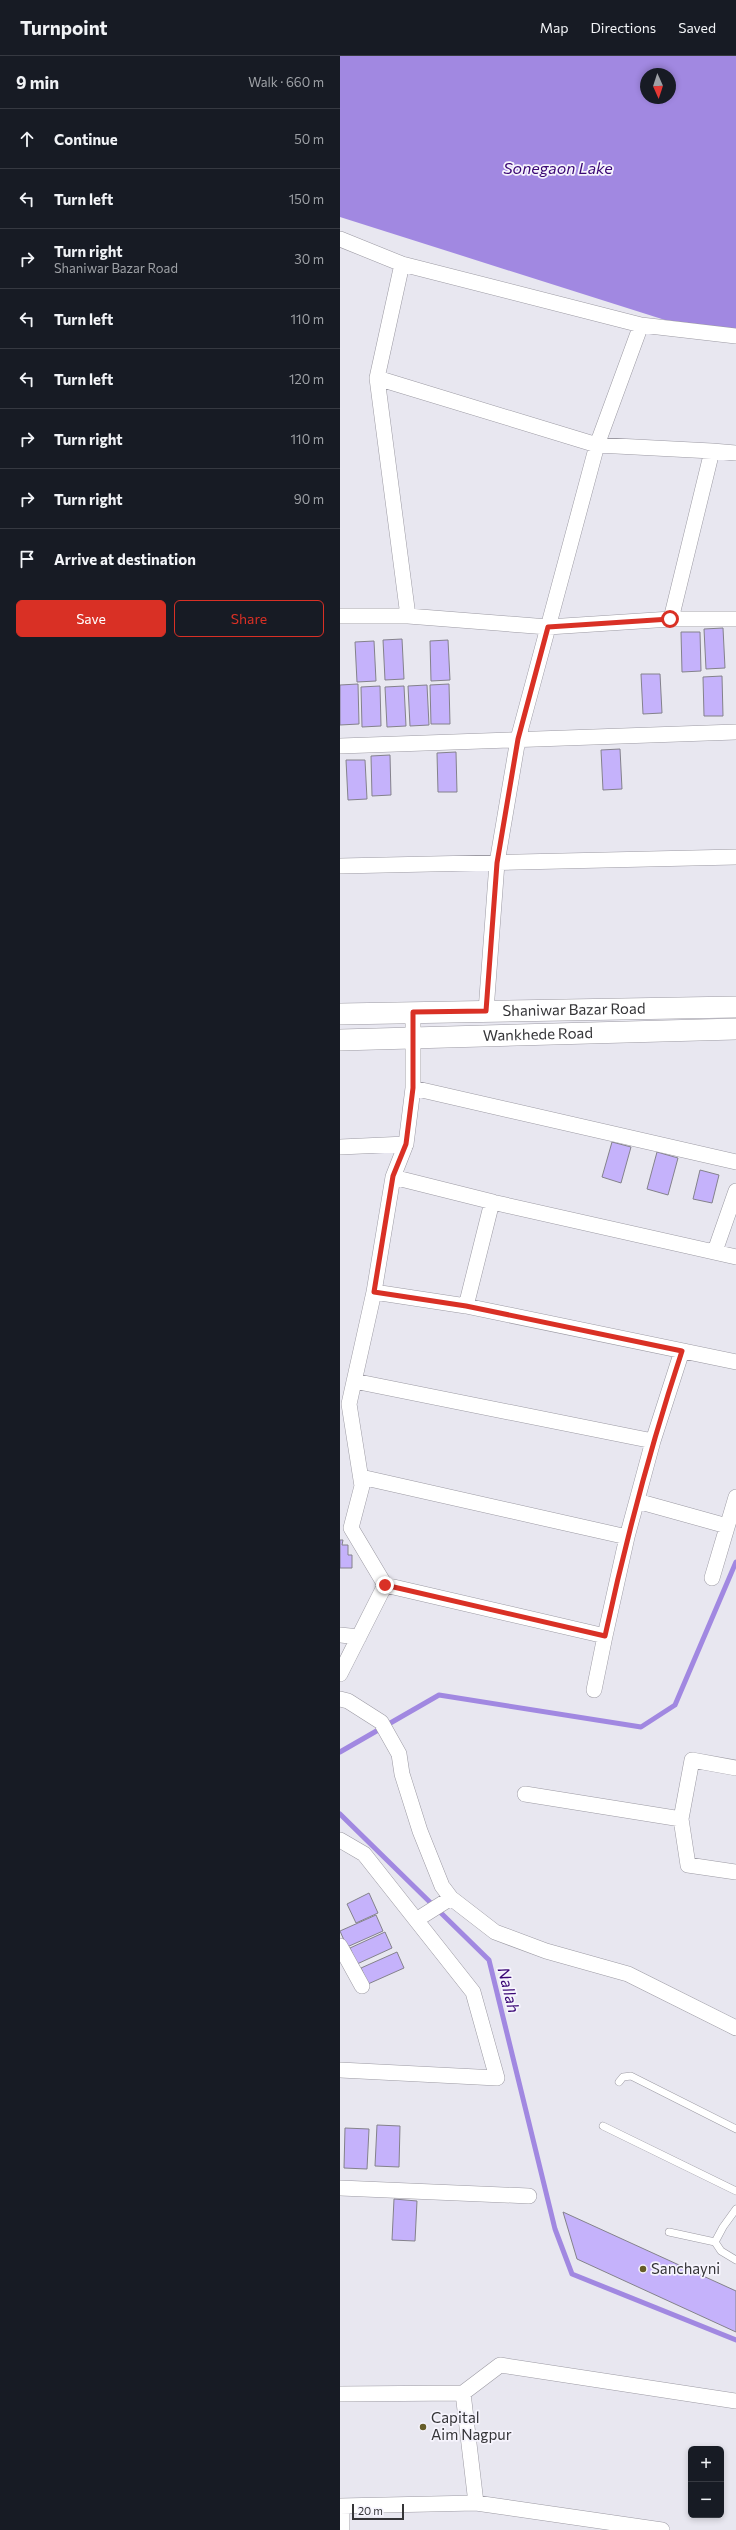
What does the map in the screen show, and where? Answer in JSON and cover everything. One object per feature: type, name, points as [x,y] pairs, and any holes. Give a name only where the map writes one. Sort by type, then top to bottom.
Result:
[{"type":"main road","name":"Shaniwar Bazar Road","points":[[340,1014],[736,1007]]},
{"type":"main road","name":"Wankhede Road","points":[[340,1040],[736,1029]]},
{"type":"street","points":[[340,239],[402,264],[641,325],[736,336]]},
{"type":"street","points":[[402,264],[378,378],[408,616]]},
{"type":"street","points":[[486,1011],[497,863],[518,739],[597,445],[641,325]]},
{"type":"street","points":[[378,378],[597,445],[736,453]]},
{"type":"street","points":[[670,619],[712,451]]},
{"type":"street","points":[[340,616],[408,616],[548,627],[670,619],[736,619]]},
{"type":"street","points":[[340,746],[736,732]]},
{"type":"street","points":[[340,866],[736,857]]},
{"type":"street","points":[[413,1012],[413,1088],[406,1144],[393,1176],[374,1292],[354,1381],[344,1404],[362,1486],[345,1528],[385,1585],[605,1636]]},
{"type":"street","points":[[413,1088],[736,1162]]},
{"type":"street","points":[[340,1147],[406,1144]]},
{"type":"street","points":[[393,1176],[493,1202],[715,1251],[736,1257]]},
{"type":"street","points":[[715,1251],[736,1191]]},
{"type":"street","points":[[466,1306],[493,1202]]},
{"type":"street","points":[[374,1292],[466,1306],[736,1362]]},
{"type":"street","points":[[594,1690],[627,1537],[653,1441],[682,1351]]},
{"type":"street","points":[[354,1381],[653,1441]]},
{"type":"street","points":[[361,1477],[627,1537]]},
{"type":"street","points":[[712,1578],[736,1497]]},
{"type":"street","points":[[637,1501],[727,1526]]},
{"type":"street","points":[[340,1674],[385,1585]]},
{"type":"street","points":[[340,1635],[359,1637]]},
{"type":"street","points":[[340,1699],[348,1701],[381,1722],[399,1754],[402,1774],[420,1831],[442,1886],[451,1898],[495,1932],[546,1951],[628,1974],[736,2028]]},
{"type":"street","points":[[736,1768],[692,1760],[681,1819],[688,1865],[736,1872]]},
{"type":"street","points":[[525,1794],[681,1819]]},
{"type":"street","points":[[340,1840],[364,1854],[473,1992],[497,2078],[340,2070]]},
{"type":"street","points":[[416,1920],[451,1898]]},
{"type":"street","points":[[340,1946],[362,1986]]},
{"type":"street","points":[[340,2188],[529,2196]]},
{"type":"street","points":[[340,2394],[463,2393],[500,2365],[736,2401]]},
{"type":"street","points":[[463,2393],[476,2503]]},
{"type":"street","points":[[342,2530],[341,2506],[476,2503],[568,2523],[662,2530]]},
{"type":"lane","points":[[619,2082],[623,2077],[631,2076],[736,2128]]},
{"type":"lane","points":[[603,2126],[736,2192]]},
{"type":"lane","points":[[715,2242],[723,2227],[736,2209]]},
{"type":"lane","points":[[669,2232],[715,2242],[721,2251],[736,2260]]},
{"type":"water","name":"Sonegaon Lake","points":[[340,56],[736,56],[736,329],[665,320],[340,217]]},
{"type":"building","points":[[723,628],[725,668],[706,669],[704,629]]},
{"type":"building","points":[[681,632],[700,632],[701,671],[682,672]]},
{"type":"building","points":[[402,639],[404,679],[385,680],[383,640]]},
{"type":"building","points":[[448,640],[450,680],[431,681],[430,641]]},
{"type":"building","points":[[374,641],[376,681],[357,682],[355,642]]},
{"type":"building","points":[[641,674],[660,674],[662,713],[643,714]]},
{"type":"building","points":[[722,676],[723,716],[704,716],[703,677]]},
{"type":"building","points":[[358,684],[359,724],[340,725],[340,685]]},
{"type":"building","points":[[449,684],[450,724],[431,724],[430,685]]},
{"type":"building","points":[[427,685],[429,725],[410,726],[408,686]]},
{"type":"building","points":[[380,686],[381,726],[362,727],[361,687]]},
{"type":"building","points":[[404,686],[406,726],[387,727],[385,687]]},
{"type":"building","points":[[620,749],[622,789],[603,790],[601,750]]},
{"type":"building","points":[[456,752],[457,792],[438,792],[437,753]]},
{"type":"building","points":[[390,755],[391,795],[372,796],[371,756]]},
{"type":"building","points":[[346,760],[365,760],[367,799],[348,800]]},
{"type":"building","points":[[612,1142],[631,1147],[621,1183],[602,1177]]},
{"type":"building","points":[[657,1152],[678,1158],[668,1195],[647,1189]]},
{"type":"building","points":[[700,1170],[719,1175],[712,1203],[693,1199]]},
{"type":"building","points":[[340,1540],[343,1540],[342,1545],[348,1545],[348,1555],[352,1555],[352,1568],[340,1568]]},
{"type":"building","points":[[369,1893],[378,1913],[356,1923],[347,1904]]},
{"type":"building","points":[[376,1915],[383,1931],[347,1947],[340,1931]]},
{"type":"building","points":[[385,1932],[392,1948],[357,1964],[350,1948]]},
{"type":"building","points":[[397,1952],[404,1968],[368,1984],[361,1968]]},
{"type":"building","points":[[377,2125],[400,2126],[399,2167],[375,2166]]},
{"type":"building","points":[[345,2128],[369,2129],[367,2169],[344,2168]]},
{"type":"building","points":[[394,2199],[417,2201],[415,2241],[392,2240]]},
{"type":"building","name":"Sanchayni","points":[[563,2212],[736,2291],[736,2332],[577,2259]]},
{"type":"waterway","points":[[340,1752],[439,1695],[641,1727],[675,1705],[736,1562]]},
{"type":"waterway","name":"Nallah","points":[[340,1814],[489,1960],[555,2229],[572,2274],[736,2340]]},
{"type":"place","name":"Sanchayni","points":[[643,2269]]},
{"type":"place","name":"Capital Aim Nagpur","points":[[423,2427]]},
{"type":"route","points":[[385,1585],[512,1613],[605,1636],[627,1537],[653,1441],[682,1351],[466,1306],[374,1292],[393,1176],[406,1144],[413,1088],[413,1012],[486,1011],[497,863],[518,739],[548,627],[670,619]]}]
